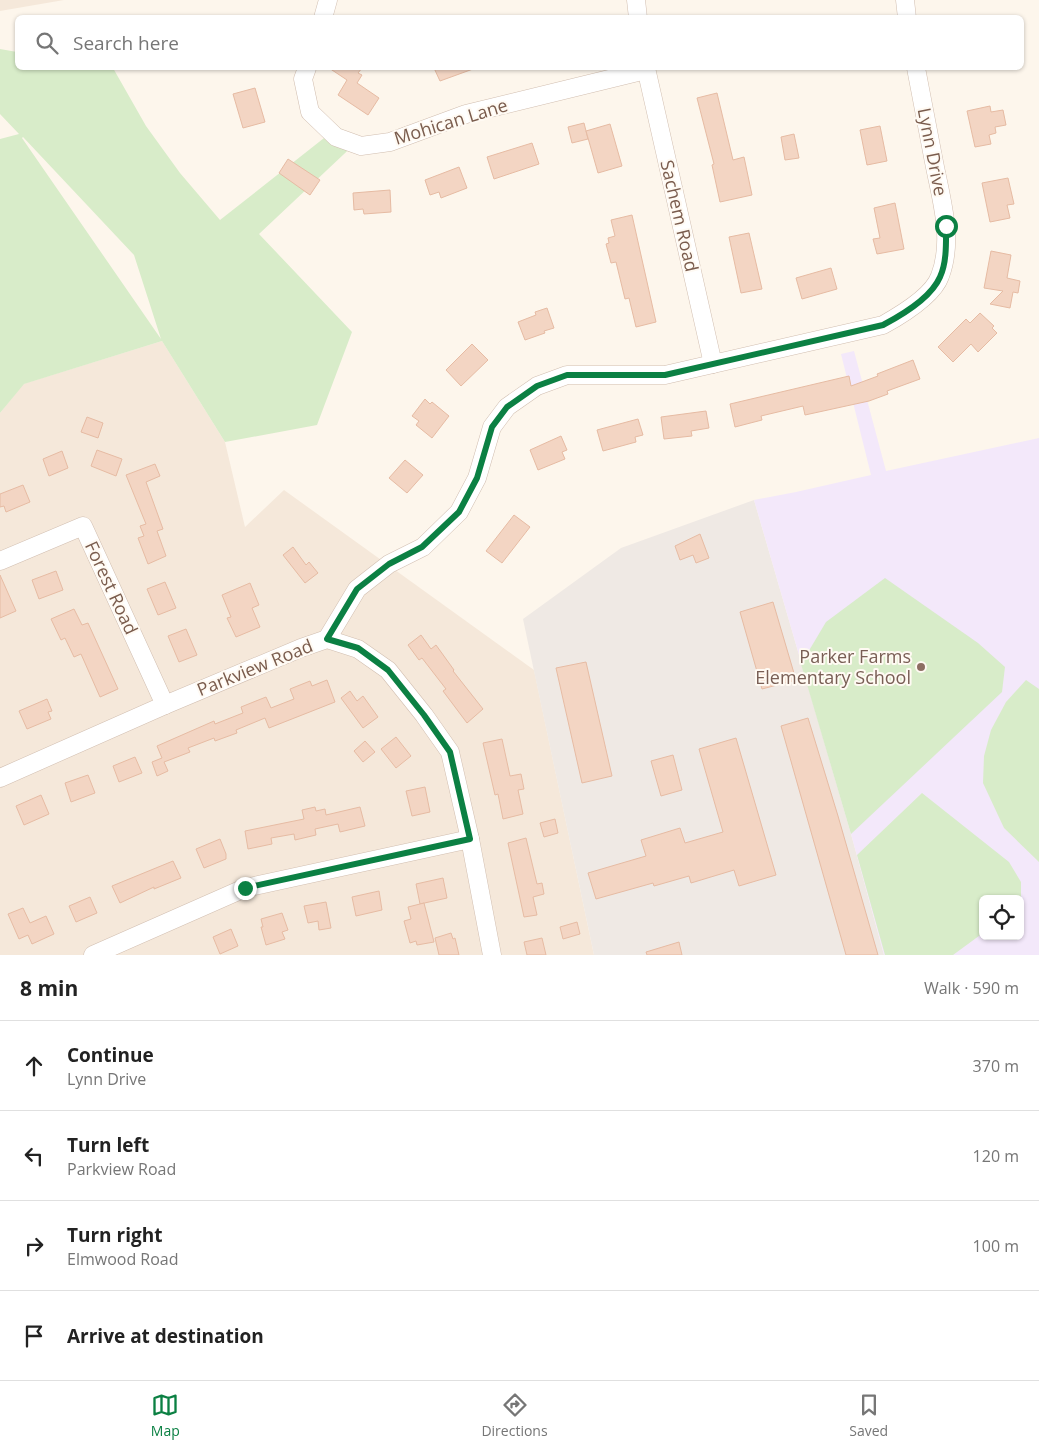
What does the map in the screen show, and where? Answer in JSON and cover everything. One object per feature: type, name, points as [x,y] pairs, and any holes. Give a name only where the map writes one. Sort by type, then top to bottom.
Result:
[{"type":"street","points":[[324,15],[328,0]]},
{"type":"street","points":[[636,0],[638,15]]},
{"type":"street","points":[[905,0],[907,15]]},
{"type":"street","name":"Mohican Lane","points":[[306,70],[303,79],[310,112],[336,137],[360,146],[390,142],[466,114],[642,70]]},
{"type":"street","name":"Sachem Road","points":[[646,70],[713,364]]},
{"type":"street","name":"Lynn Drive","points":[[327,639],[357,589],[389,564],[422,547],[459,512],[477,478],[492,427],[507,407],[537,386],[567,375],[665,375],[883,325],[906,313],[927,294],[940,277],[945,255],[946,226],[916,70]]},
{"type":"street","name":"Forest Road","points":[[0,562],[83,526],[165,705]]},
{"type":"street","name":"Parkview Road","points":[[0,778],[300,648],[327,639],[358,648],[388,670],[424,715],[450,752],[470,839],[492,955]]},
{"type":"street","points":[[94,955],[245,888],[470,839]]},
{"type":"shaded area","points":[[0,0],[64,0],[0,11]]},
{"type":"shaded area","points":[[162,341],[225,442],[245,527],[284,490],[534,670],[594,955],[0,955],[0,413],[23,384]]},
{"type":"shaded area","name":"Parker Farms Elementary School","points":[[854,351],[886,471],[1039,438],[1039,955],[884,955],[851,834],[754,500],[871,475],[841,354]]},
{"type":"shaded area","points":[[754,500],[851,834],[884,955],[594,955],[523,619],[621,548]]},
{"type":"green space","points":[[0,49],[15,52],[15,70],[114,70],[146,126],[180,173],[220,220],[338,127],[360,139],[259,234],[352,332],[317,425],[225,442],[162,341],[24,384],[0,413],[0,139],[19,134],[0,114]],"holes":[[[23,137],[134,255],[161,339],[22,138]]]},
{"type":"green space","points":[[885,578],[978,643],[1005,667],[1002,692],[851,834],[801,664],[826,622]]},
{"type":"green space","points":[[1026,680],[1039,689],[1039,862],[1004,828],[983,783],[984,756],[991,730],[1006,702]]},
{"type":"green space","points":[[922,793],[1009,862],[1021,882],[1021,895],[979,895],[979,936],[953,955],[885,955],[857,855]]},
{"type":"building","points":[[332,70],[360,70],[358,73],[362,75],[357,83],[379,98],[368,115],[338,95],[347,80]]},
{"type":"building","points":[[435,70],[470,70],[440,81]]},
{"type":"building","points":[[255,88],[265,122],[243,128],[233,94]]},
{"type":"building","points":[[717,93],[733,160],[744,157],[752,195],[720,202],[712,165],[714,164],[697,98]]},
{"type":"building","points":[[990,106],[991,112],[1003,110],[1006,125],[995,127],[996,133],[989,135],[991,144],[975,147],[967,111]]},
{"type":"building","points":[[584,123],[588,139],[572,143],[568,127]]},
{"type":"building","points":[[610,124],[622,166],[598,173],[586,131]]},
{"type":"building","points":[[880,126],[887,161],[867,165],[860,130]]},
{"type":"building","points":[[794,134],[799,158],[785,160],[781,137]]},
{"type":"building","points":[[532,143],[539,164],[494,179],[487,157]]},
{"type":"building","points":[[288,159],[320,180],[310,195],[279,173]]},
{"type":"building","points":[[459,167],[467,188],[441,198],[439,192],[430,195],[425,180]]},
{"type":"building","points":[[1008,178],[1014,204],[1007,205],[1010,218],[990,222],[982,183]]},
{"type":"building","points":[[390,190],[391,212],[364,214],[363,209],[354,210],[353,193]]},
{"type":"building","points":[[895,203],[904,249],[877,254],[873,239],[880,238],[874,208]]},
{"type":"building","points":[[632,215],[656,322],[636,327],[629,298],[625,299],[616,262],[611,263],[606,244],[609,243],[608,238],[615,236],[611,220]]},
{"type":"building","points":[[749,233],[762,289],[741,293],[729,237]]},
{"type":"building","points":[[991,251],[1011,255],[1007,278],[1020,281],[1018,293],[1013,292],[1010,308],[990,304],[1003,291],[984,288]]},
{"type":"building","points":[[831,268],[837,289],[802,299],[796,278]]},
{"type":"building","points":[[547,308],[554,328],[525,340],[518,322],[536,315],[535,312]]},
{"type":"building","points":[[980,313],[994,326],[992,328],[997,333],[978,352],[971,344],[953,362],[938,347],[966,319],[970,323]]},
{"type":"building","points":[[472,344],[488,360],[461,386],[446,370]]},
{"type":"building","points":[[913,360],[920,379],[887,391],[888,394],[869,401],[805,415],[803,406],[761,416],[762,420],[735,427],[730,404],[849,376],[851,386]]},
{"type":"building","points":[[425,399],[430,404],[432,402],[449,416],[432,438],[416,425],[419,421],[412,416]]},
{"type":"building","points":[[706,411],[709,428],[691,431],[692,436],[664,439],[661,417]]},
{"type":"building","points":[[87,417],[103,423],[98,438],[81,432]]},
{"type":"building","points":[[638,419],[643,435],[635,437],[636,442],[603,451],[597,430]]},
{"type":"building","points":[[561,436],[567,450],[562,452],[565,459],[538,470],[530,450]]},
{"type":"building","points":[[97,450],[122,459],[116,476],[91,466]]},
{"type":"building","points":[[62,451],[68,468],[49,476],[43,459]]},
{"type":"building","points":[[405,460],[423,475],[407,493],[389,478]]},
{"type":"building","points":[[155,464],[160,476],[146,482],[163,529],[157,531],[166,556],[148,564],[138,538],[144,536],[140,526],[146,524],[126,475]]},
{"type":"building","points":[[23,485],[30,502],[6,512],[4,506],[0,507],[0,494]]},
{"type":"building","points":[[514,515],[530,527],[502,563],[486,551]]},
{"type":"building","points":[[700,534],[709,558],[696,563],[693,555],[680,560],[675,546]]},
{"type":"building","points":[[293,547],[306,565],[309,562],[318,573],[305,583],[283,555]]},
{"type":"building","points":[[56,571],[63,590],[39,599],[32,580]]},
{"type":"building","points":[[0,575],[16,611],[0,618]]},
{"type":"building","points":[[165,582],[176,608],[158,615],[147,589]]},
{"type":"building","points":[[250,583],[259,605],[252,608],[260,627],[236,637],[227,618],[231,617],[222,595]]},
{"type":"building","points":[[773,602],[796,680],[762,689],[740,612]]},
{"type":"building","points":[[74,609],[82,625],[88,623],[118,689],[100,697],[81,654],[74,657],[65,638],[61,640],[51,619]]},
{"type":"building","points":[[186,629],[197,655],[179,662],[168,636]]},
{"type":"building","points":[[421,635],[431,649],[436,645],[453,671],[483,709],[467,723],[443,691],[446,689],[422,658],[419,660],[408,645]]},
{"type":"building","points":[[586,662],[612,776],[582,783],[556,668]]},
{"type":"building","points":[[327,680],[335,702],[269,728],[265,718],[236,730],[237,733],[215,741],[214,738],[188,748],[190,752],[164,762],[168,771],[157,776],[152,762],[162,758],[157,746],[214,721],[215,724],[243,713],[241,707],[266,697],[271,708],[294,699],[290,689],[310,681],[312,686]]},
{"type":"building","points":[[350,691],[357,701],[363,696],[378,717],[363,728],[341,698]]},
{"type":"building","points":[[47,699],[52,711],[48,712],[51,719],[27,729],[19,711]]},
{"type":"building","points":[[808,718],[878,955],[846,955],[781,726]]},
{"type":"building","points":[[396,737],[411,756],[396,768],[381,749]]},
{"type":"building","points":[[736,738],[776,875],[739,886],[734,870],[691,883],[689,876],[654,886],[653,883],[596,899],[588,873],[646,856],[641,840],[680,828],[685,843],[723,832],[699,749]]},
{"type":"building","points":[[502,739],[510,776],[521,774],[524,789],[518,790],[523,814],[503,819],[498,794],[495,795],[483,743]]},
{"type":"building","points":[[365,741],[375,752],[363,762],[354,751]]},
{"type":"building","points":[[673,755],[682,790],[661,796],[651,761]]},
{"type":"building","points":[[135,757],[142,773],[119,782],[113,766]]},
{"type":"building","points":[[88,775],[95,793],[71,802],[65,783]]},
{"type":"building","points":[[425,787],[430,812],[412,816],[406,791]]},
{"type":"building","points":[[41,795],[49,814],[24,825],[16,806]]},
{"type":"building","points":[[315,807],[316,811],[325,809],[326,815],[360,807],[365,826],[340,832],[338,824],[315,829],[316,835],[295,840],[294,834],[271,838],[272,844],[248,849],[245,831],[304,819],[302,810]]},
{"type":"building","points":[[555,819],[558,833],[544,837],[540,823]]},
{"type":"building","points":[[526,838],[537,884],[542,883],[544,894],[533,897],[537,915],[524,917],[508,843]]},
{"type":"building","points":[[220,839],[226,859],[204,868],[196,849]]},
{"type":"building","points":[[173,861],[181,878],[154,889],[154,887],[120,903],[112,886]]},
{"type":"building","points":[[443,878],[447,898],[420,904],[416,884]]},
{"type":"building","points":[[379,891],[382,910],[356,916],[352,897]]},
{"type":"building","points":[[90,897],[97,913],[76,922],[69,906]]},
{"type":"building","points":[[326,902],[331,928],[319,930],[318,921],[308,923],[304,906]]},
{"type":"building","points":[[424,903],[434,942],[417,945],[416,941],[410,943],[404,921],[411,919],[408,907]]},
{"type":"building","points":[[23,908],[30,923],[46,916],[54,934],[32,944],[28,935],[19,939],[8,914]]},
{"type":"building","points":[[282,913],[288,930],[282,932],[285,939],[266,945],[261,927],[263,927],[261,919]]},
{"type":"building","points":[[577,922],[580,934],[563,939],[560,927]]},
{"type":"building","points":[[231,929],[238,946],[220,954],[213,937]]},
{"type":"building","points":[[451,933],[453,939],[455,938],[459,955],[439,955],[435,938]]},
{"type":"building","points":[[542,938],[546,955],[527,955],[524,942]]},
{"type":"building","points":[[679,942],[682,955],[647,955],[646,952]]},
{"type":"place","name":"Parker Farms Elementary School","points":[[921,667]]},
{"type":"route","points":[[245,888],[470,839],[450,752],[424,715],[388,670],[358,648],[327,639],[357,589],[389,564],[422,547],[459,512],[477,478],[492,427],[507,407],[537,386],[567,375],[665,375],[883,325],[906,313],[927,294],[940,277],[945,255],[946,226]]}]
